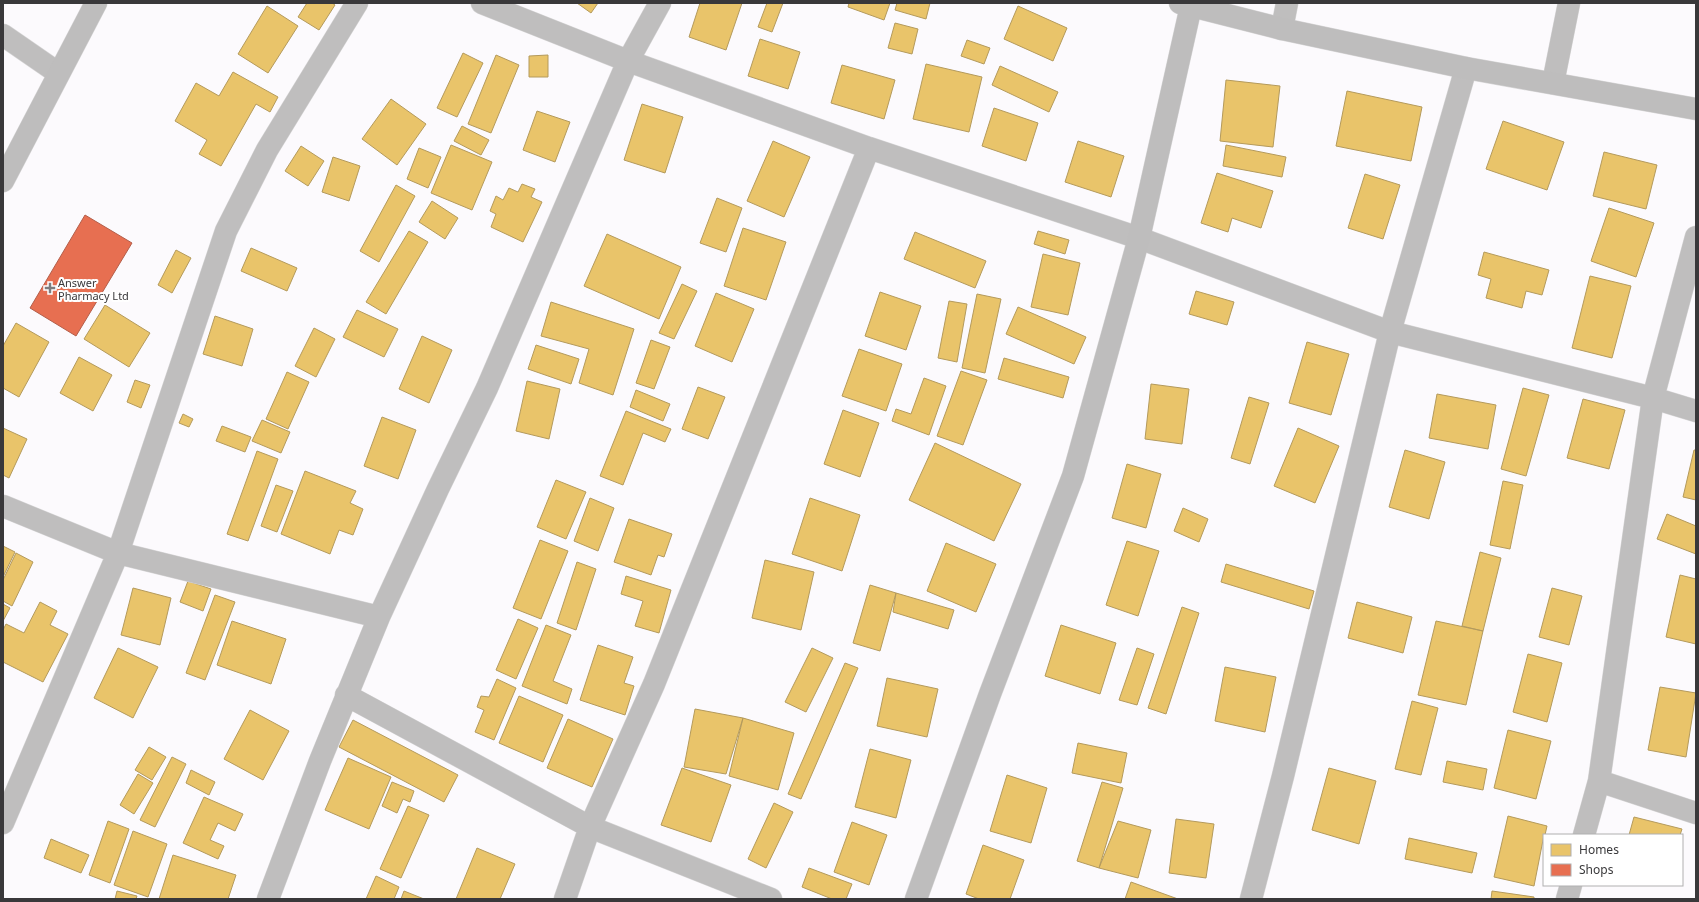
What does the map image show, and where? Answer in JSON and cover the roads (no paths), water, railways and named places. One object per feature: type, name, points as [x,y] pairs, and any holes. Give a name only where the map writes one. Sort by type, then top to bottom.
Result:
[{"type":"street","points":[[3,181],[58,73],[96,3]]},
{"type":"street","points":[[3,823],[118,553],[226,231],[267,150],[357,3]]},
{"type":"street","points":[[482,3],[628,61],[869,148],[1139,238],[1390,332],[1696,410]]},
{"type":"street","points":[[268,899],[346,695],[379,617],[438,489],[487,388],[628,61],[660,3]]},
{"type":"street","points":[[1282,29],[1287,3]]},
{"type":"street","points":[[1553,83],[1569,3]]},
{"type":"street","points":[[916,899],[990,694],[1073,476],[1139,238],[1185,5],[1282,29],[1466,68],[1696,109]]},
{"type":"street","points":[[3,35],[58,73]]},
{"type":"street","points":[[1251,899],[1285,768],[1390,332],[1466,68]]},
{"type":"street","points":[[566,899],[590,827],[657,677],[869,148]]},
{"type":"street","points":[[1584,834],[1599,781],[1653,398],[1696,237]]},
{"type":"street","points":[[3,506],[118,553],[379,617]]},
{"type":"street","points":[[346,695],[590,827],[771,899]]},
{"type":"street","points":[[1599,781],[1696,813]]},
{"type":"street","points":[[1567,899],[1571,886]]},
{"type":"place","name":"Answer Pharmacy Ltd","points":[[50,288]]}]
